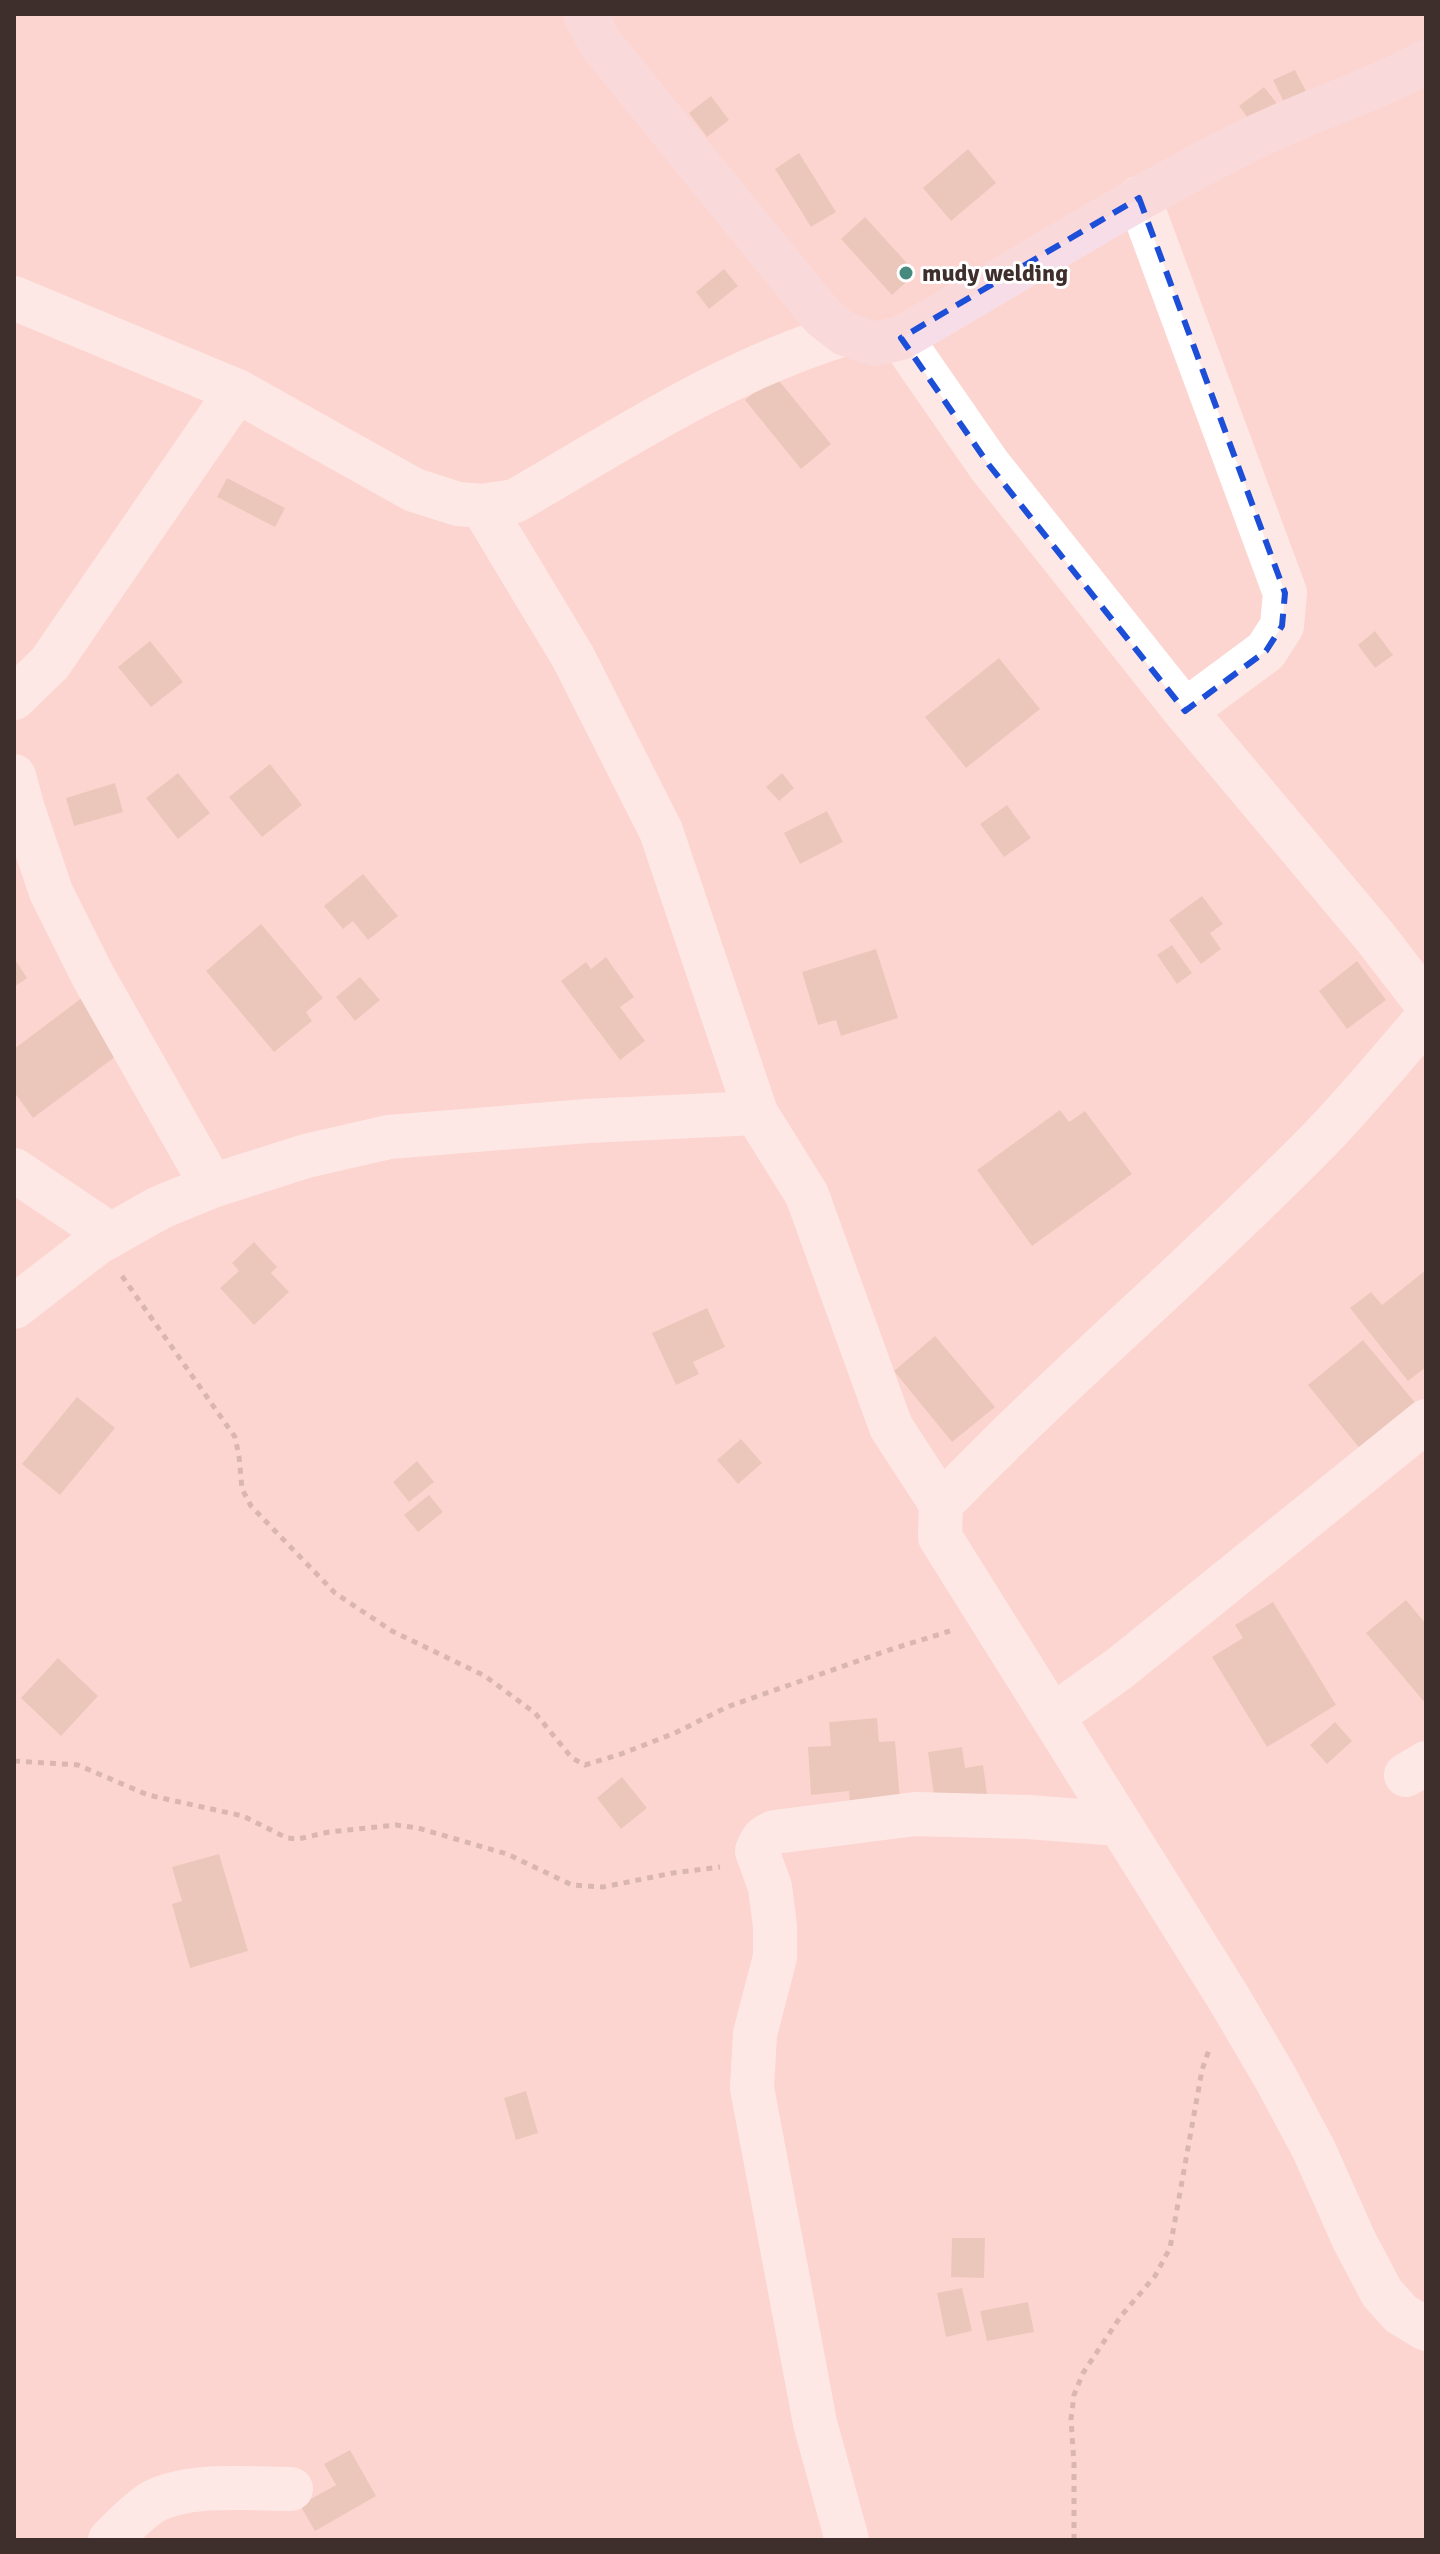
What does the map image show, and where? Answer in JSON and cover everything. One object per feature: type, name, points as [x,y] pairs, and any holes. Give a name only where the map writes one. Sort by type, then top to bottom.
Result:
[{"type":"street","points":[[585,14],[609,55],[823,317],[845,334],[875,344],[901,338],[1139,198],[1267,131],[1390,81],[1426,62]]},
{"type":"street","points":[[1139,198],[1285,593],[1282,626],[1266,651],[1185,711]]},
{"type":"street","points":[[14,298],[237,391],[414,490],[458,504],[482,506],[515,501],[697,396],[798,348],[845,334]]},
{"type":"street","points":[[901,338],[989,465],[1185,711],[1375,937],[1426,1003]]},
{"type":"street","points":[[14,698],[50,663],[237,391]]},
{"type":"street","points":[[482,506],[573,657],[661,831],[756,1113],[807,1195],[891,1427],[941,1504],[940,1537],[1228,1997],[1314,2150],[1354,2240],[1382,2293],[1401,2314],[1426,2329]]},
{"type":"street","points":[[14,776],[51,892],[93,976],[212,1186]]},
{"type":"street","points":[[941,1504],[1062,1384],[1168,1288],[1323,1136],[1426,1019]]},
{"type":"street","points":[[14,1307],[104,1239],[159,1208],[212,1186],[306,1156],[389,1137],[587,1121],[756,1113]]},
{"type":"street","points":[[14,1170],[104,1239]]},
{"type":"street","points":[[1053,1716],[1120,1668],[1426,1421]]},
{"type":"street","points":[[847,2540],[815,2423],[752,2088],[755,2034],[775,1957],[770,1887],[757,1851],[760,1842],[764,1836],[775,1832],[915,1814],[1028,1817],[1119,1824]]},
{"type":"street","points":[[110,2540],[143,2509],[162,2498],[188,2491],[291,2489]]},
{"type":"path","points":[[104,1239],[235,1437],[242,1489],[251,1506],[335,1593],[392,1631],[485,1676],[535,1713],[579,1763],[585,1765],[621,1754],[740,1702],[990,1618]]},
{"type":"path","points":[[14,1761],[78,1765],[148,1795],[243,1816],[287,1838],[396,1825],[418,1828],[507,1854],[572,1885],[603,1887],[673,1873],[761,1862]]},
{"type":"path","points":[[1074,2540],[1071,2419],[1074,2395],[1083,2373],[1121,2316],[1155,2276],[1170,2248],[1202,2070],[1228,1997]]},
{"type":"highlighted area","points":[[1139,198],[1285,593],[1282,626],[1266,651],[1185,711],[989,465],[901,338]]},
{"type":"building","points":[[1295,70],[1308,95],[1286,106],[1273,80]]},
{"type":"building","points":[[1264,87],[1279,106],[1254,126],[1239,106]]},
{"type":"building","points":[[711,96],[729,120],[707,137],[689,113]]},
{"type":"building","points":[[968,149],[996,183],[951,221],[923,188]]},
{"type":"building","points":[[799,153],[836,212],[811,227],[775,169]]},
{"type":"building","points":[[865,217],[916,273],[892,295],[841,239]]},
{"type":"building","points":[[724,269],[738,286],[709,309],[696,292]]},
{"type":"building","points":[[775,376],[831,444],[801,469],[745,400]]},
{"type":"building","points":[[227,478],[285,508],[275,527],[217,497]]},
{"type":"building","points":[[1375,631],[1393,655],[1375,668],[1358,645]]},
{"type":"building","points":[[150,641],[183,682],[151,707],[118,667]]},
{"type":"building","points":[[999,658],[1040,709],[966,768],[925,717]]},
{"type":"building","points":[[270,764],[302,805],[262,837],[229,797]]},
{"type":"building","points":[[178,773],[210,813],[178,839],[146,798]]},
{"type":"building","points":[[782,773],[794,788],[779,801],[766,787]]},
{"type":"building","points":[[115,783],[123,812],[74,826],[66,798]]},
{"type":"building","points":[[1007,805],[1031,838],[1004,857],[980,824]]},
{"type":"building","points":[[827,811],[843,842],[800,864],[784,833]]},
{"type":"building","points":[[363,874],[398,916],[368,940],[353,921],[343,929],[324,906]]},
{"type":"building","points":[[1202,896],[1223,924],[1210,933],[1221,949],[1201,964],[1169,920]]},
{"type":"building","points":[[261,924],[323,998],[306,1012],[312,1021],[274,1052],[206,971]]},
{"type":"building","points":[[1172,945],[1192,973],[1177,984],[1157,955]]},
{"type":"building","points":[[876,949],[898,1018],[841,1036],[836,1020],[818,1025],[802,972]]},
{"type":"building","points":[[606,957],[634,997],[620,1007],[645,1041],[620,1060],[561,981],[586,962],[591,969]]},
{"type":"building","points":[[14,958],[27,978],[14,987]]},
{"type":"building","points":[[1357,961],[1386,1000],[1347,1029],[1319,991]]},
{"type":"building","points":[[360,977],[380,1000],[355,1021],[336,997]]},
{"type":"building","points":[[87,994],[127,1048],[33,1118],[14,1092],[14,1049]]},
{"type":"building","points":[[1060,1110],[1069,1122],[1085,1111],[1132,1174],[1032,1246],[977,1170]]},
{"type":"building","points":[[254,1242],[277,1267],[271,1273],[289,1292],[254,1325],[220,1288],[239,1271],[232,1263]]},
{"type":"building","points":[[1426,1270],[1426,1367],[1408,1381],[1350,1308],[1371,1292],[1382,1305]]},
{"type":"building","points":[[707,1308],[725,1347],[693,1362],[699,1374],[676,1385],[652,1333]]},
{"type":"building","points":[[935,1336],[995,1407],[952,1442],[894,1371]]},
{"type":"building","points":[[1363,1340],[1422,1411],[1366,1456],[1308,1385]]},
{"type":"building","points":[[77,1397],[115,1428],[60,1495],[22,1464]]},
{"type":"building","points":[[741,1439],[762,1463],[738,1484],[717,1460]]},
{"type":"building","points":[[417,1461],[434,1482],[409,1502],[393,1482]]},
{"type":"building","points":[[429,1495],[443,1512],[418,1532],[404,1515]]},
{"type":"building","points":[[1406,1600],[1426,1624],[1426,1704],[1366,1633]]},
{"type":"building","points":[[1273,1602],[1336,1705],[1267,1747],[1212,1657],[1243,1638],[1235,1625]]},
{"type":"building","points":[[58,1658],[98,1696],[61,1736],[21,1698]]},
{"type":"building","points":[[877,1718],[879,1742],[895,1741],[900,1800],[850,1804],[849,1791],[811,1795],[808,1747],[831,1746],[829,1722]]},
{"type":"building","points":[[1335,1722],[1352,1741],[1327,1764],[1310,1745]]},
{"type":"building","points":[[962,1747],[965,1768],[983,1765],[987,1794],[935,1803],[928,1752]]},
{"type":"building","points":[[622,1777],[647,1808],[621,1829],[597,1798]]},
{"type":"building","points":[[219,1854],[248,1951],[190,1968],[172,1904],[182,1901],[172,1867]]},
{"type":"building","points":[[526,2091],[538,2133],[516,2140],[504,2098]]},
{"type":"building","points":[[952,2238],[985,2238],[984,2278],[951,2277]]},
{"type":"building","points":[[962,2288],[972,2331],[946,2337],[937,2293]]},
{"type":"building","points":[[1028,2302],[1034,2332],[987,2341],[980,2311]]},
{"type":"building","points":[[350,2450],[376,2496],[315,2531],[300,2505],[336,2485],[324,2464]]},
{"type":"place","name":"mudy welding","points":[[906,273]]}]
